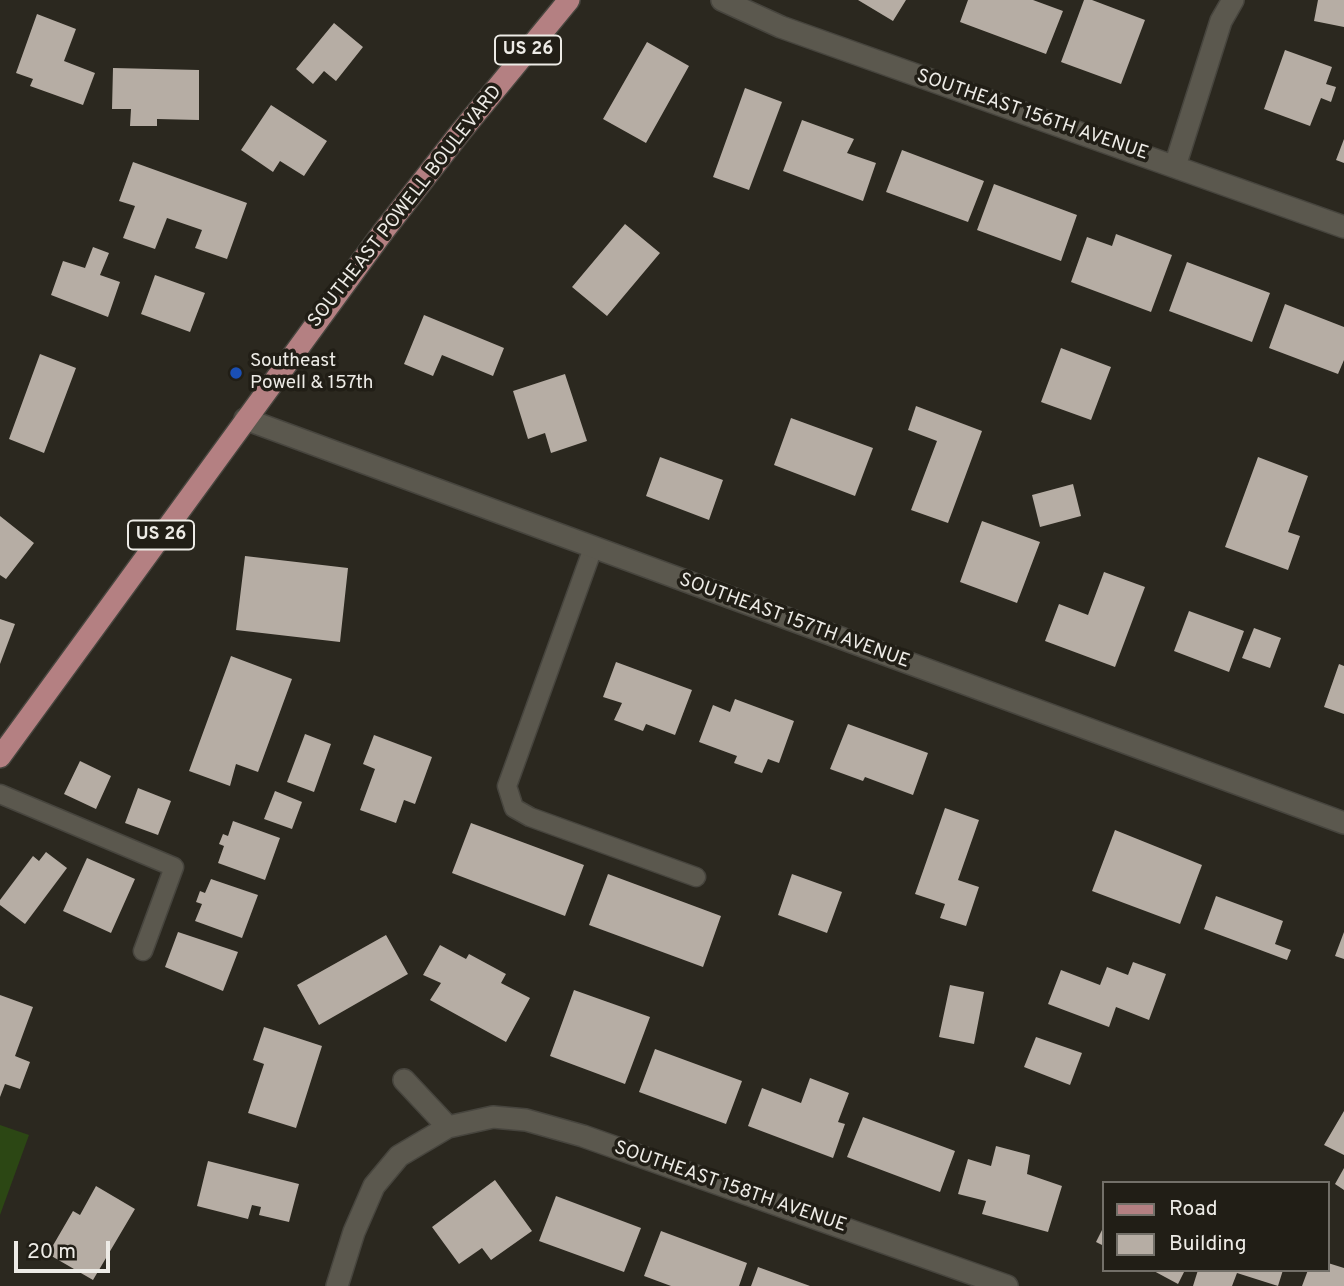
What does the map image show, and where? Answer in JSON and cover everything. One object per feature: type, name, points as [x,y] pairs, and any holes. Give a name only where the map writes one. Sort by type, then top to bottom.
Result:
[{"type":"main road","name":"SOUTHEAST POWELL BOULEVARD","points":[[0,757],[383,232],[466,125],[569,0]]},
{"type":"street","name":"SOUTHEAST 156TH AVENUE","points":[[722,0],[781,27],[1344,228]]},
{"type":"street","points":[[1175,166],[1221,21],[1233,0]]},
{"type":"street","name":"SOUTHEAST 157TH AVENUE","points":[[245,419],[1344,824]]},
{"type":"street","points":[[404,1080],[448,1127]]},
{"type":"street","name":"SOUTHEAST 158TH AVENUE","points":[[337,1286],[354,1231],[374,1186],[399,1156],[448,1127],[493,1117],[526,1120],[583,1136],[1007,1286]]},
{"type":"lane","points":[[593,548],[507,786],[514,808],[530,817],[696,877]]},
{"type":"lane","points":[[0,794],[174,867],[143,951]]},
{"type":"green space","points":[[0,1125],[29,1135],[0,1215]]},
{"type":"building","points":[[858,0],[906,0],[893,21]]},
{"type":"building","points":[[968,0],[1033,0],[1063,11],[1046,54],[960,22]]},
{"type":"building","points":[[1084,0],[1092,0],[1145,20],[1121,84],[1061,62]]},
{"type":"building","points":[[1318,0],[1344,0],[1344,27],[1314,21]]},
{"type":"building","points":[[37,14],[76,29],[64,61],[95,73],[83,105],[30,86],[33,79],[16,73]]},
{"type":"building","points":[[334,23],[363,47],[336,81],[324,71],[313,84],[296,69]]},
{"type":"building","points":[[647,42],[689,66],[646,143],[603,119]]},
{"type":"building","points":[[1285,50],[1332,67],[1326,84],[1336,87],[1331,102],[1321,98],[1310,126],[1264,109]]},
{"type":"building","points":[[113,68],[199,70],[199,120],[157,119],[157,126],[130,126],[131,109],[112,109]]},
{"type":"building","points":[[745,88],[782,102],[749,190],[713,177]]},
{"type":"building","points":[[271,105],[327,141],[304,176],[280,161],[273,172],[241,150]]},
{"type":"building","points":[[802,120],[854,139],[847,153],[876,163],[863,201],[783,171]]},
{"type":"building","points":[[1344,139],[1344,163],[1336,160]]},
{"type":"building","points":[[902,150],[984,181],[968,222],[886,192]]},
{"type":"building","points":[[133,162],[247,203],[227,259],[195,248],[202,230],[167,218],[155,249],[123,238],[135,206],[119,201]]},
{"type":"building","points":[[994,184],[1077,215],[1061,261],[977,230]]},
{"type":"building","points":[[625,224],[660,253],[607,316],[572,287]]},
{"type":"building","points":[[1116,234],[1172,255],[1151,312],[1071,282],[1087,237],[1112,246]]},
{"type":"building","points":[[93,247],[109,253],[100,275],[120,282],[108,317],[51,295],[63,261],[85,268]]},
{"type":"building","points":[[1187,262],[1270,293],[1252,342],[1169,311]]},
{"type":"building","points":[[155,275],[205,293],[190,332],[141,314]]},
{"type":"building","points":[[1285,304],[1344,327],[1344,360],[1338,374],[1269,348]]},
{"type":"building","points":[[424,315],[504,348],[493,376],[442,355],[433,376],[404,364]]},
{"type":"building","points":[[1061,348],[1111,367],[1091,420],[1041,402]]},
{"type":"building","points":[[40,354],[76,368],[44,453],[9,439]]},
{"type":"building","points":[[565,374],[587,441],[551,453],[545,433],[528,439],[513,391]]},
{"type":"building","points":[[916,406],[982,431],[948,523],[911,510],[937,441],[908,430]]},
{"type":"building","points":[[791,418],[873,448],[855,496],[774,465]]},
{"type":"building","points":[[660,457],[723,480],[709,520],[646,496]]},
{"type":"building","points":[[1258,457],[1308,476],[1288,532],[1300,536],[1288,570],[1225,547]]},
{"type":"building","points":[[1073,484],[1081,516],[1040,527],[1032,495]]},
{"type":"building","points":[[0,516],[34,543],[6,579],[0,575]]},
{"type":"building","points":[[982,521],[1040,542],[1017,603],[960,582]]},
{"type":"building","points":[[245,556],[348,568],[340,642],[236,630]]},
{"type":"building","points":[[1104,572],[1145,587],[1115,667],[1045,641],[1059,604],[1088,615]]},
{"type":"building","points":[[1189,611],[1244,631],[1229,672],[1174,651]]},
{"type":"building","points":[[0,619],[15,624],[0,664]]},
{"type":"building","points":[[1254,628],[1281,638],[1270,668],[1242,658]]},
{"type":"building","points":[[231,656],[292,679],[258,772],[236,764],[230,786],[189,771]]},
{"type":"building","points":[[616,662],[692,690],[675,735],[646,724],[643,731],[614,720],[622,703],[603,697]]},
{"type":"building","points":[[1339,664],[1344,666],[1344,714],[1324,707]]},
{"type":"building","points":[[735,699],[794,721],[779,763],[768,759],[762,773],[734,763],[737,756],[699,742],[713,705],[730,712]]},
{"type":"building","points":[[848,724],[928,753],[913,795],[865,777],[863,781],[830,769]]},
{"type":"building","points":[[305,734],[331,744],[314,792],[287,782]]},
{"type":"building","points":[[374,735],[432,757],[415,804],[404,800],[396,823],[360,810],[375,769],[363,764]]},
{"type":"building","points":[[80,761],[111,776],[96,809],[64,794]]},
{"type":"building","points":[[138,788],[171,801],[158,835],[125,823]]},
{"type":"building","points":[[275,791],[302,802],[292,829],[264,819]]},
{"type":"building","points":[[945,808],[979,820],[958,880],[979,887],[966,926],[940,918],[945,904],[915,894]]},
{"type":"building","points":[[233,821],[280,838],[265,880],[218,863],[224,846],[219,844],[223,834],[228,836]]},
{"type":"building","points":[[471,823],[584,865],[565,916],[452,873]]},
{"type":"building","points":[[1115,830],[1202,865],[1180,924],[1092,891]]},
{"type":"building","points":[[46,852],[67,868],[25,924],[0,905],[0,900],[33,856],[39,861]]},
{"type":"building","points":[[87,858],[135,879],[111,933],[63,911]]},
{"type":"building","points":[[608,874],[721,916],[703,967],[589,925]]},
{"type":"building","points":[[792,874],[842,892],[827,933],[778,915]]},
{"type":"building","points":[[211,879],[258,895],[242,938],[195,921],[202,904],[196,902],[200,891],[205,893]]},
{"type":"building","points":[[1216,896],[1283,921],[1275,944],[1291,950],[1287,960],[1204,929]]},
{"type":"building","points":[[178,932],[238,952],[223,991],[165,967]]},
{"type":"building","points":[[1344,932],[1344,959],[1335,956]]},
{"type":"building","points":[[386,935],[408,974],[319,1025],[297,985]]},
{"type":"building","points":[[440,945],[466,959],[469,954],[506,974],[501,983],[530,998],[506,1042],[430,1000],[441,983],[423,975]]},
{"type":"building","points":[[1133,962],[1166,974],[1149,1020],[1116,1007],[1109,1027],[1048,1004],[1061,970],[1100,985],[1107,967],[1128,975]]},
{"type":"building","points":[[950,985],[984,992],[974,1044],[939,1037]]},
{"type":"building","points":[[574,990],[650,1017],[625,1084],[550,1056]]},
{"type":"building","points":[[0,995],[33,1007],[15,1056],[30,1062],[20,1089],[5,1084],[0,1097]]},
{"type":"building","points":[[264,1027],[322,1046],[296,1128],[248,1113],[264,1064],[253,1060]]},
{"type":"building","points":[[1036,1037],[1082,1053],[1070,1085],[1024,1067]]},
{"type":"building","points":[[655,1049],[742,1081],[726,1124],[639,1092]]},
{"type":"building","points":[[810,1078],[849,1093],[838,1122],[845,1124],[833,1158],[748,1126],[762,1088],[801,1103]]},
{"type":"building","points":[[1344,1111],[1344,1155],[1324,1145]]},
{"type":"building","points":[[863,1117],[955,1151],[940,1192],[847,1157]]},
{"type":"building","points":[[996,1146],[1030,1155],[1027,1174],[1062,1186],[1048,1232],[982,1214],[986,1201],[958,1194],[968,1159],[991,1166]]},
{"type":"building","points":[[208,1161],[299,1184],[289,1222],[259,1215],[261,1207],[252,1205],[248,1219],[197,1206]]},
{"type":"building","points":[[1344,1168],[1344,1190],[1335,1184]]},
{"type":"building","points":[[495,1180],[532,1231],[491,1260],[482,1248],[459,1264],[432,1227]]},
{"type":"building","points":[[96,1186],[135,1209],[93,1280],[48,1254],[73,1211],[80,1215]]},
{"type":"building","points":[[556,1196],[641,1228],[624,1272],[539,1241]]},
{"type":"building","points":[[1102,1230],[1102,1245],[1096,1242]]},
{"type":"building","points":[[661,1231],[747,1263],[739,1286],[671,1286],[644,1276]]},
{"type":"building","points":[[1330,1264],[1344,1268],[1344,1286],[1302,1286],[1307,1272],[1330,1272]]},
{"type":"building","points":[[758,1267],[810,1286],[751,1286]]},
{"type":"building","points":[[1156,1272],[1184,1272],[1178,1284]]},
{"type":"building","points":[[1197,1272],[1282,1272],[1278,1286],[1237,1273],[1232,1286],[1193,1286]]},
{"type":"place","name":"Southeast Powell & 157th","points":[[236,373]]}]
